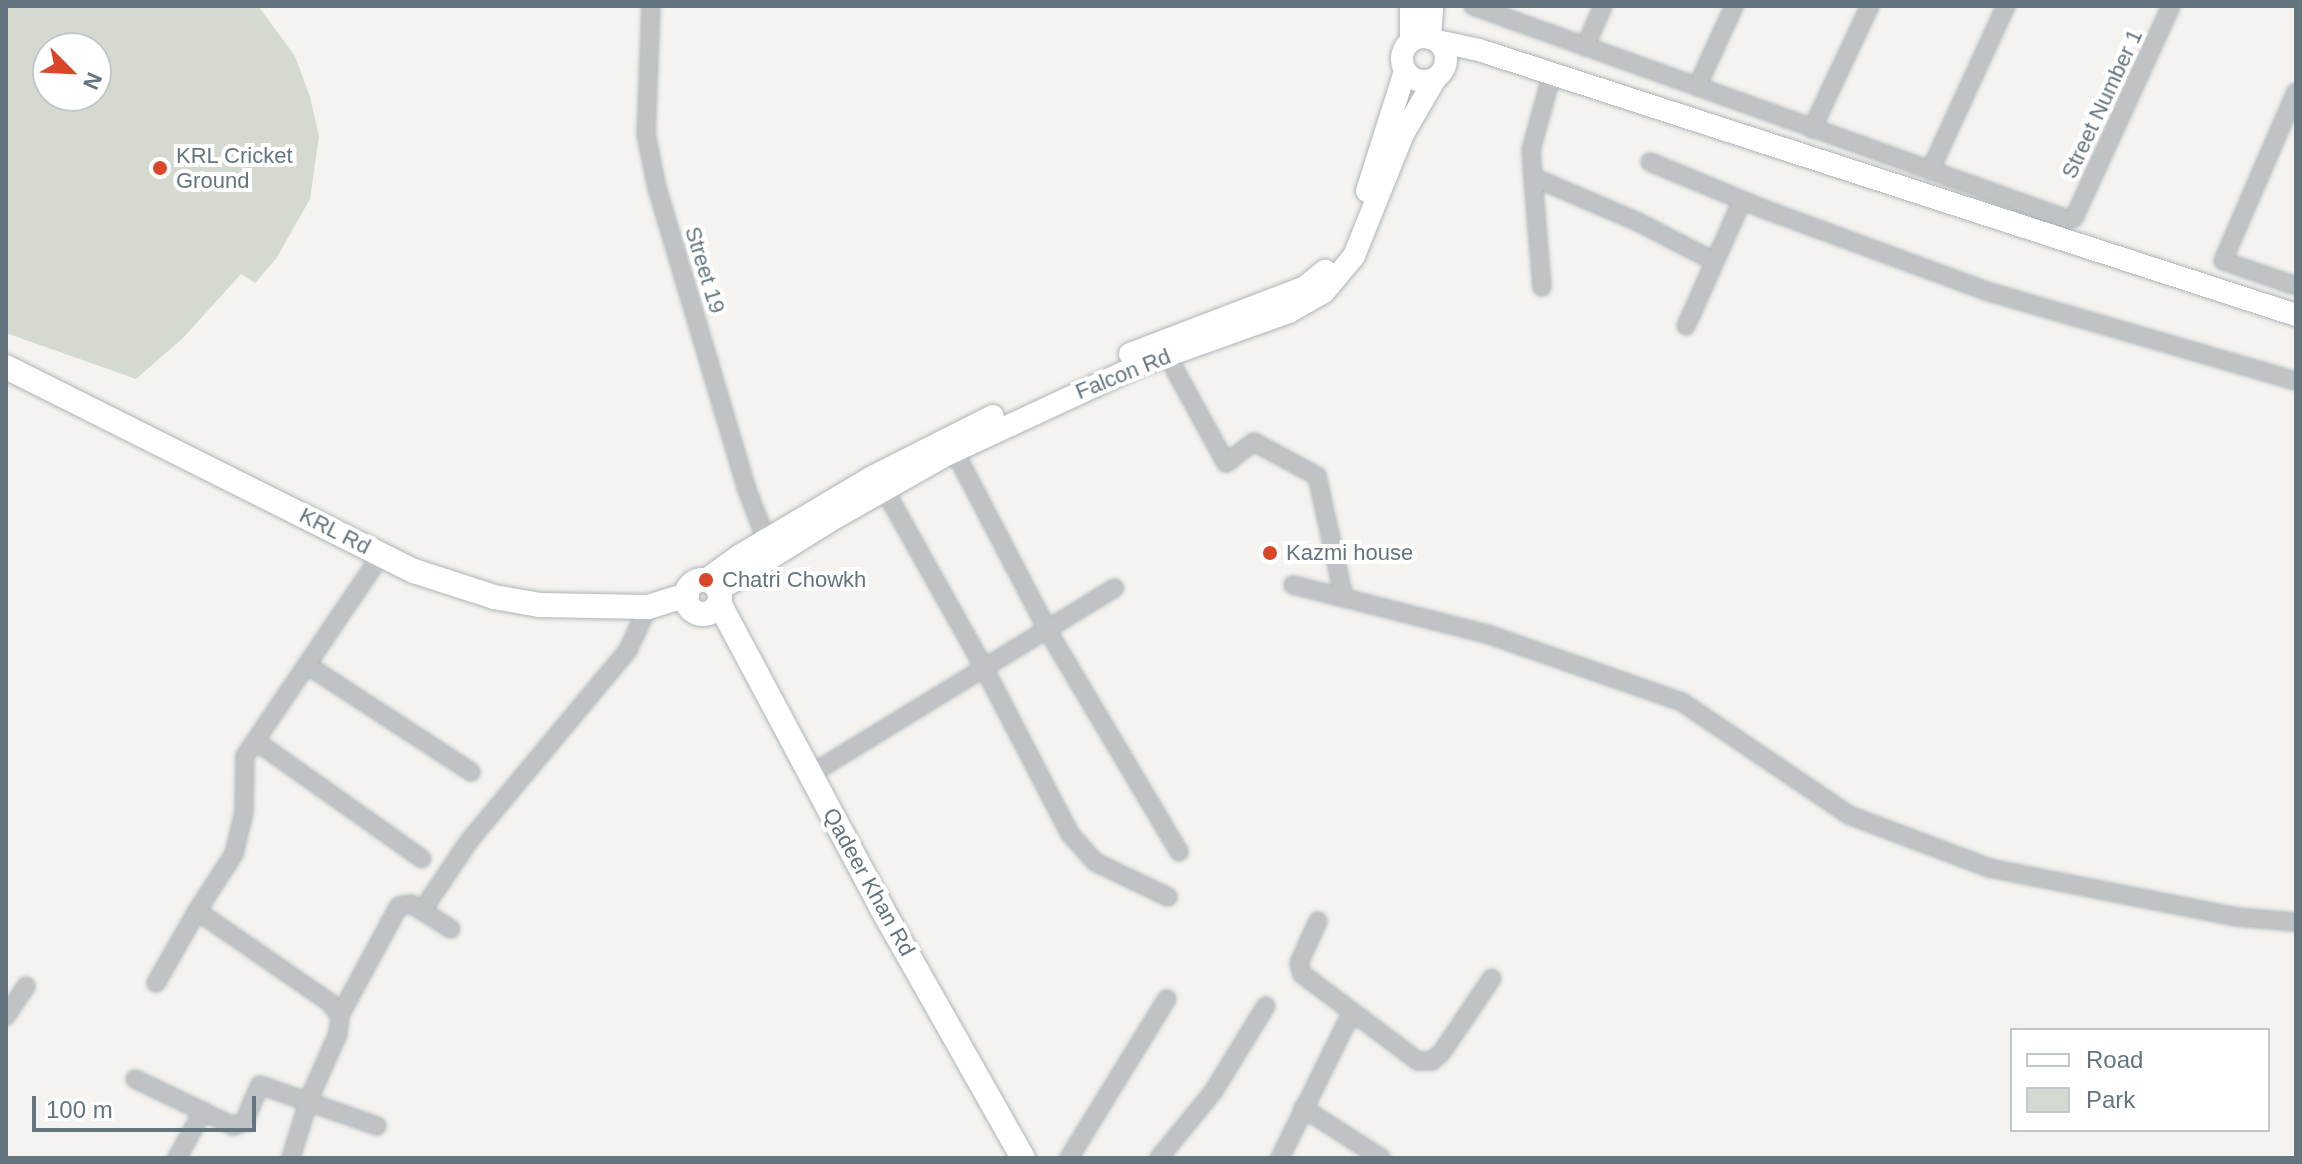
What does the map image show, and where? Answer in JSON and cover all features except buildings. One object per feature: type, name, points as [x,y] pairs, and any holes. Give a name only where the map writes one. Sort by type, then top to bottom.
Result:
[{"type":"main road","name":"KRL Rd","points":[[6,367],[414,571],[494,597],[540,605],[648,607],[687,595],[692,609],[713,596]]},
{"type":"main road","name":"Qadeer Khan Rd","points":[[713,596],[1023,1158]]},
{"type":"main road","name":"Qadeer Khan Rd","points":[[713,596],[1010,1158]]},
{"type":"street","name":"Street 19","points":[[651,6],[646,134],[657,188],[746,487],[766,539]]},
{"type":"street","points":[[1411,6],[1426,40],[1444,49],[1440,74]]},
{"type":"street","points":[[1426,40],[1432,6]]},
{"type":"street","points":[[1473,6],[1930,171],[2006,6]]},
{"type":"street","points":[[1585,47],[1603,6]]},
{"type":"street","points":[[1697,87],[1734,6]]},
{"type":"street","points":[[1812,129],[1870,6]]},
{"type":"street","name":"Street Number 1","points":[[1930,171],[2071,219],[2171,6]]},
{"type":"street","points":[[1479,50],[1453,57],[1440,74],[1419,81],[1405,71],[1402,55],[1426,40],[1479,50],[2296,315]]},
{"type":"street","name":"Falcon Rd","points":[[713,596],[766,539],[958,432],[1114,361],[1305,287],[1318,279],[1338,254],[1355,224],[1405,71]]},
{"type":"street","name":"Falcon Rd","points":[[713,596],[833,519],[946,455],[1138,366],[1289,312],[1324,292],[1354,256],[1403,134],[1440,74]]},
{"type":"street","points":[[1542,287],[1531,150],[1552,74]]},
{"type":"street","points":[[2296,92],[2223,261],[2296,286]]},
{"type":"street","points":[[1650,162],[1742,201],[1986,291],[2296,381]]},
{"type":"street","points":[[1533,177],[1638,222],[1714,261]]},
{"type":"street","points":[[1686,326],[1742,201]]},
{"type":"street","points":[[1175,370],[1226,463],[1254,442],[1317,476],[1344,598]]},
{"type":"street","points":[[958,458],[1048,631],[1179,852]]},
{"type":"street","points":[[888,496],[983,666],[1070,834],[1095,862],[1168,897]]},
{"type":"street","points":[[156,983],[234,854],[244,812],[245,756],[381,555]]},
{"type":"street","points":[[1293,585],[1487,634],[1682,702],[1849,815],[1989,868],[2236,917],[2296,922]]},
{"type":"street","points":[[811,774],[1114,588]]},
{"type":"street","points":[[422,911],[469,841],[628,650],[648,607]]},
{"type":"street","points":[[307,665],[471,772]]},
{"type":"street","points":[[257,742],[422,859]]},
{"type":"street","points":[[291,1158],[309,1099],[338,1034],[340,1015],[399,906],[403,903],[422,911],[451,929]]},
{"type":"street","points":[[197,911],[329,1002],[340,1015]]},
{"type":"street","points":[[1318,921],[1299,968],[1354,1016],[1367,1020],[1418,1061],[1432,1061],[1492,978]]},
{"type":"street","points":[[6,1016],[26,986]]},
{"type":"street","points":[[1069,1158],[1167,999]]},
{"type":"street","points":[[1159,1158],[1213,1092],[1266,1006]]},
{"type":"street","points":[[1280,1158],[1347,1022],[1354,1016]]},
{"type":"street","points":[[135,1079],[240,1126],[260,1085],[309,1099],[377,1126]]},
{"type":"street","points":[[1303,1108],[1381,1158]]},
{"type":"street","points":[[177,1158],[203,1111]]},
{"type":"green space","name":"KRL Cricket Ground","points":[[6,6],[258,6],[295,56],[310,97],[319,136],[310,199],[276,259],[255,283],[241,274],[183,338],[136,379],[6,333]]},
{"type":"place","name":"KRL Cricket Ground","points":[[160,168]]},
{"type":"place","name":"Kazmi house","points":[[1270,553]]},
{"type":"place","name":"Chatri Chowkh","points":[[706,580]]}]
